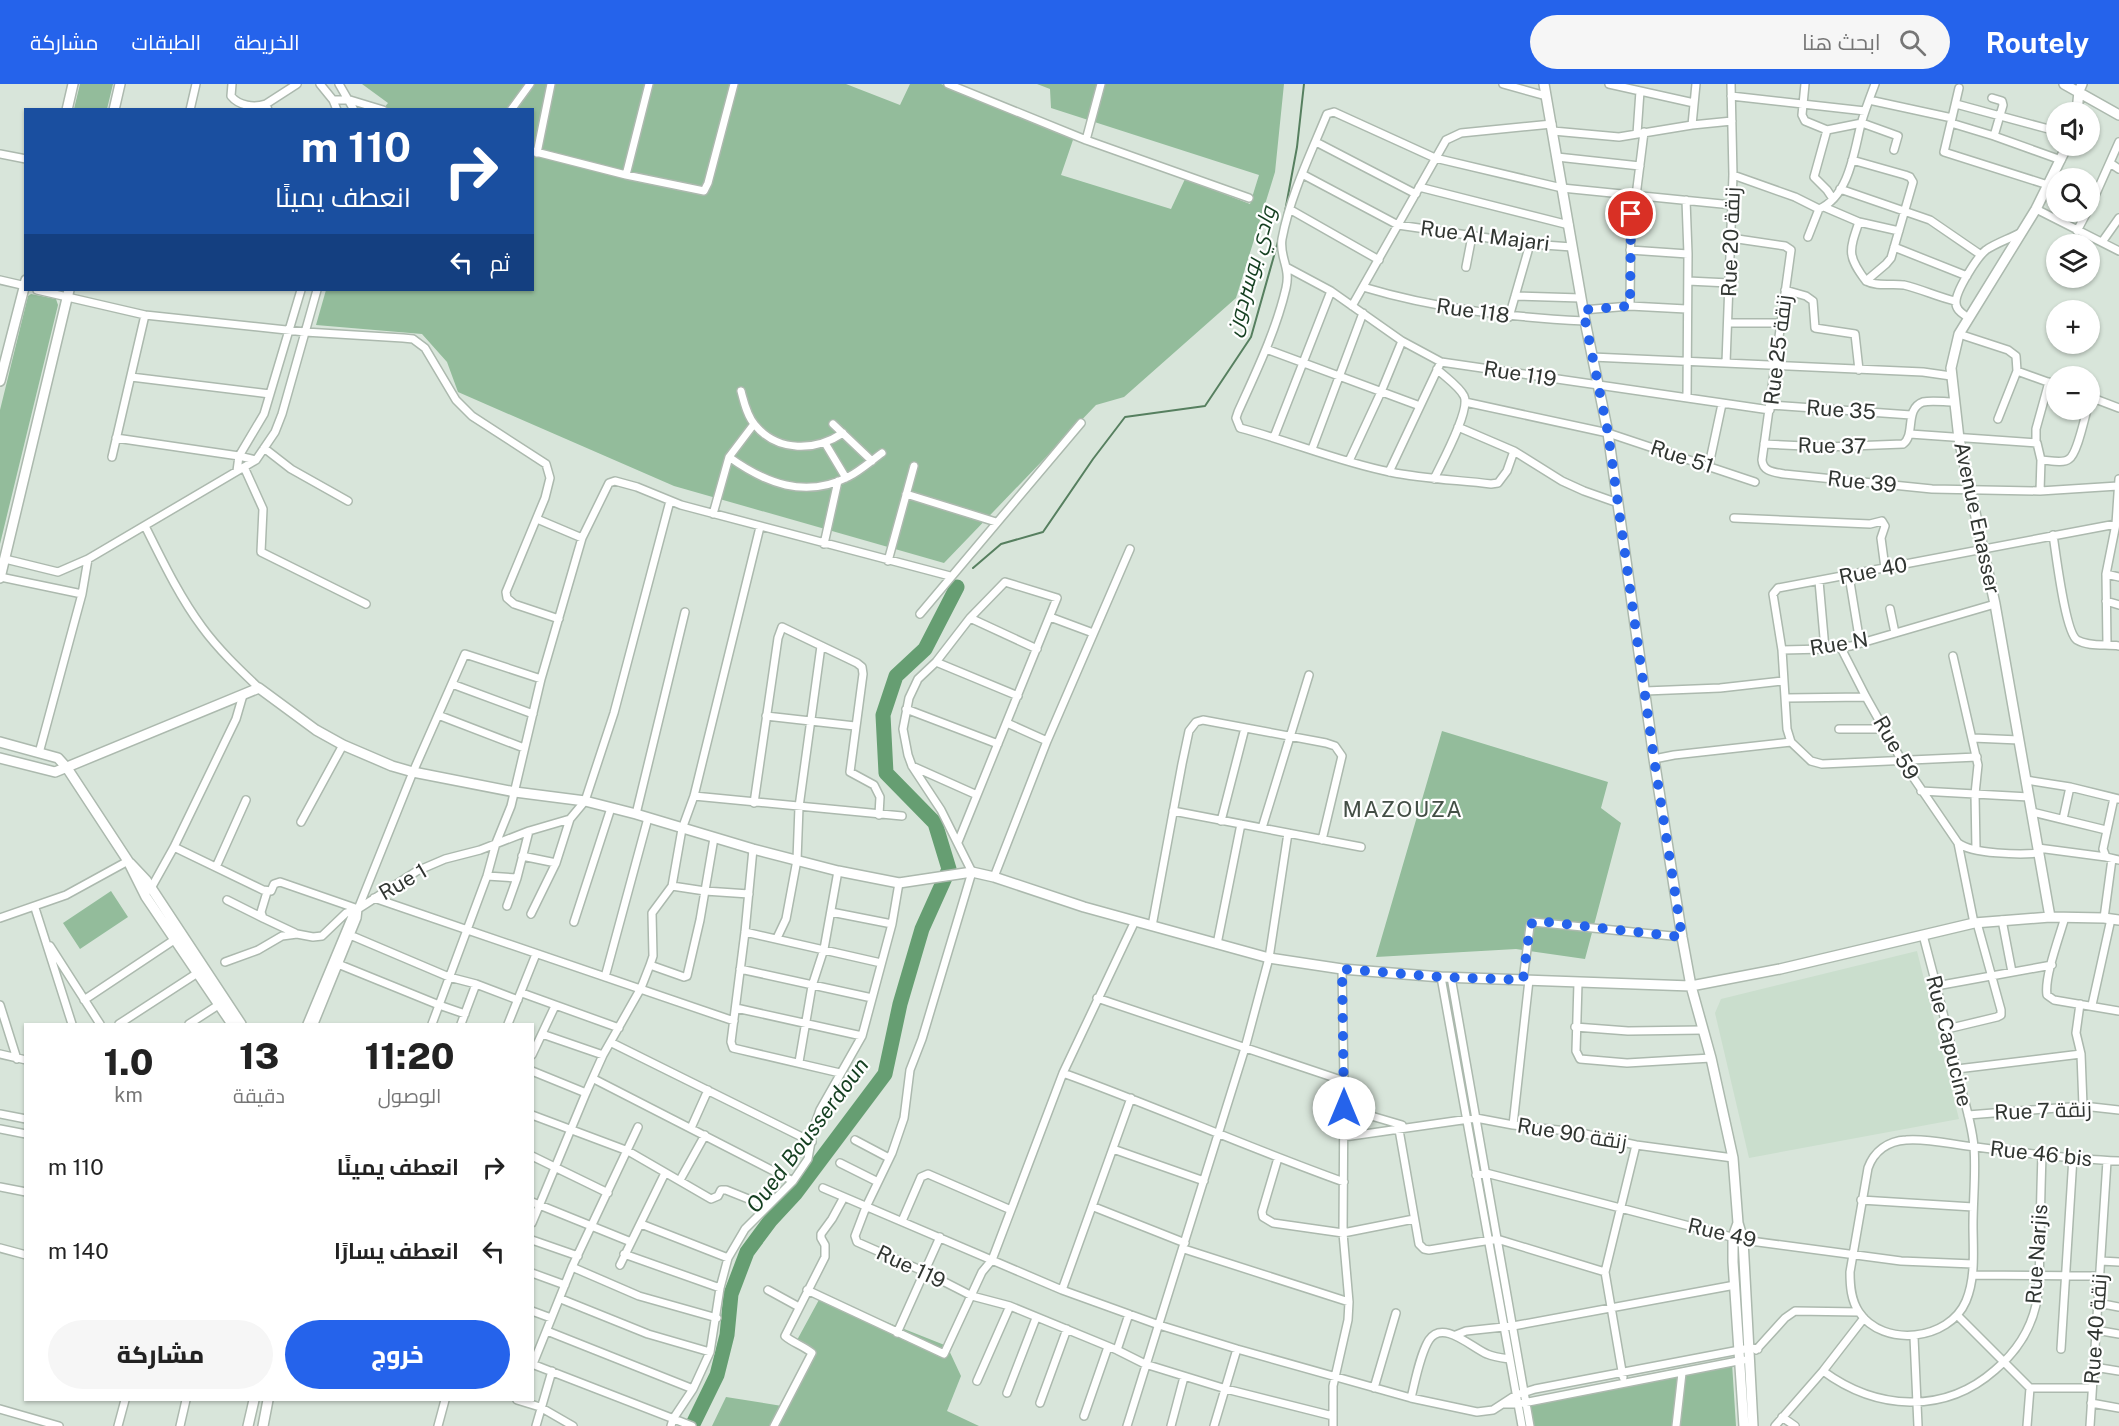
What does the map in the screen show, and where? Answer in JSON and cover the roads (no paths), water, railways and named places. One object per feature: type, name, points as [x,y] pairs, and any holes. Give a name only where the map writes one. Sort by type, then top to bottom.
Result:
[{"type":"street","points":[[67,108],[73,84]]},
{"type":"street","points":[[114,108],[120,84]]},
{"type":"street","points":[[190,108],[196,84]]},
{"type":"street","points":[[232,84],[231,96],[235,100],[250,106],[267,107],[297,84]]},
{"type":"street","points":[[320,84],[333,100],[336,108]]},
{"type":"street","points":[[339,84],[353,108]]},
{"type":"street","points":[[512,108],[530,84]]},
{"type":"street","points":[[551,84],[535,152],[700,191],[704,191],[708,183],[734,84]]},
{"type":"street","points":[[626,175],[649,84]]},
{"type":"street","points":[[948,84],[1086,140],[1248,198]]},
{"type":"street","points":[[1086,140],[1101,84]]},
{"type":"street","points":[[1503,84],[1546,96]]},
{"type":"street","points":[[1544,84],[1585,321],[1608,433],[1654,759],[1682,937],[1691,986],[1711,1058],[1733,1158],[1738,1223],[1735,1285],[1744,1426]]},
{"type":"street","points":[[1609,84],[1694,103]]},
{"type":"street","points":[[1692,125],[1696,84]]},
{"type":"street","name":"Rue 20 زنقة","points":[[1726,363],[1733,175],[1731,84]]},
{"type":"street","points":[[1805,84],[1802,118],[1827,130],[1862,123],[1898,136],[1894,150]]},
{"type":"street","points":[[1808,237],[1822,208],[1833,200],[1840,189],[1852,160],[1875,84]]},
{"type":"street","points":[[2064,84],[2080,88],[2119,115]]},
{"type":"street","points":[[1959,88],[1944,152],[2046,184]]},
{"type":"street","points":[[1630,306],[1630,250],[1634,196],[1640,166],[1640,91]]},
{"type":"street","points":[[1731,96],[1865,111]]},
{"type":"street","points":[[1992,98],[2002,101],[2003,105],[1994,136]]},
{"type":"street","points":[[333,100],[350,100],[376,108]]},
{"type":"street","points":[[1869,100],[1952,121],[2061,160]]},
{"type":"street","points":[[1956,104],[2046,128]]},
{"type":"street","points":[[1515,451],[1507,471],[1498,483],[1491,484],[1389,472],[1240,428],[1236,418],[1266,349],[1286,289],[1288,268],[1282,242],[1302,174],[1328,114],[1334,112],[1436,158],[1562,188],[1732,205]]},
{"type":"street","points":[[1352,306],[1446,140],[1461,133],[1552,128],[1605,137],[1732,121]]},
{"type":"street","points":[[1827,130],[1814,174],[1816,180],[1827,190],[1833,200]]},
{"type":"street","points":[[1316,141],[1417,191],[1569,225]]},
{"type":"street","points":[[2100,185],[2119,142]]},
{"type":"street","points":[[0,154],[24,159]]},
{"type":"street","name":"Avenue Enasser","points":[[2057,168],[2063,156]]},
{"type":"street","points":[[1557,157],[1640,166]]},
{"type":"street","points":[[1852,160],[1895,171],[1912,180],[1891,258],[1866,281]]},
{"type":"street","points":[[2110,163],[2119,168]]},
{"type":"street","name":"Rue Al Majari","points":[[1302,174],[1398,225],[1530,244],[1572,247]]},
{"type":"street","points":[[1733,175],[1859,222],[1899,231]]},
{"type":"street","points":[[1840,189],[1930,220],[1981,255]]},
{"type":"street","name":"Avenue Enasser","points":[[2046,189],[2022,232],[1967,317],[1953,350],[1951,376],[1959,439],[1995,603],[2050,917]]},
{"type":"street","points":[[1686,200],[1687,398]]},
{"type":"street","points":[[2036,209],[2119,252]]},
{"type":"street","points":[[1291,210],[1379,260]]},
{"type":"street","points":[[2102,242],[2119,219]]},
{"type":"street","points":[[1859,222],[1853,239],[1851,257],[1866,281],[1872,284],[1902,285],[1955,301]]},
{"type":"street","points":[[2077,231],[2082,222]]},
{"type":"street","points":[[1967,317],[1957,308],[1955,301],[1966,276],[1981,255],[2022,232]]},
{"type":"street","points":[[1466,267],[1472,236]]},
{"type":"street","name":"Rue 25 زنقة","points":[[1731,238],[1782,246],[1791,250],[1762,460]]},
{"type":"street","points":[[1509,317],[1530,244]]},
{"type":"street","points":[[1894,247],[1966,276]]},
{"type":"street","points":[[1630,250],[1688,255]]},
{"type":"street","points":[[1288,268],[1331,291],[1439,366],[1463,394],[1465,402],[1458,427],[1434,479]]},
{"type":"street","points":[[0,280],[24,284]]},
{"type":"street","points":[[1688,281],[1729,283]]},
{"type":"street","name":"Rue 118","points":[[1362,287],[1424,303],[1509,317],[1585,321]]},
{"type":"street","points":[[0,381],[24,288]]},
{"type":"street","points":[[1785,290],[1806,296],[1813,301],[1815,328],[1855,334],[1858,370]]},
{"type":"street","points":[[47,291],[68,293],[145,315],[305,332],[403,338],[420,342],[456,400],[472,416],[546,464],[550,478],[537,519],[506,592],[507,598],[514,604],[559,619]]},
{"type":"street","points":[[301,291],[264,414],[239,456],[241,469],[263,509],[261,552],[366,604]]},
{"type":"street","points":[[5,559],[58,572],[88,559],[256,460],[275,432],[282,414],[317,291]]},
{"type":"street","points":[[1274,437],[1331,291]]},
{"type":"street","points":[[68,293],[0,578],[82,594]]},
{"type":"street","points":[[1515,296],[1581,298]]},
{"type":"street","points":[[1583,310],[1630,306],[1686,309]]},
{"type":"street","points":[[1312,449],[1363,313]]},
{"type":"street","points":[[112,456],[145,315]]},
{"type":"street","points":[[1728,323],[1781,323]]},
{"type":"street","points":[[1959,334],[2013,352],[2018,361],[2018,371],[1998,419]]},
{"type":"street","points":[[1349,460],[1402,341]]},
{"type":"street","points":[[1266,349],[1420,406]]},
{"type":"street","points":[[1592,357],[1923,372],[1951,376]]},
{"type":"street","points":[[1389,472],[1439,366]]},
{"type":"street","name":"Rue 119","points":[[1439,366],[1687,398]]},
{"type":"street","points":[[2018,371],[2046,381]]},
{"type":"street","points":[[131,377],[270,394]]},
{"type":"street","points":[[741,391],[754,424],[765,435],[789,446],[803,447],[825,443],[843,433]]},
{"type":"street","name":"Rue 35","points":[[1687,398],[1770,408],[1911,415]]},
{"type":"street","points":[[2100,401],[2119,408]]},
{"type":"street","name":"Rue 51","points":[[1465,402],[1608,433],[1755,482]]},
{"type":"street","points":[[1953,402],[1923,402],[1911,415],[1910,434],[2036,443]]},
{"type":"street","points":[[2040,492],[2041,460],[2036,443],[2036,429],[2046,402]]},
{"type":"street","points":[[1709,465],[1722,404]]},
{"type":"street","points":[[2041,460],[2066,461],[2070,459],[2075,451],[2083,420]]},
{"type":"street","points":[[920,614],[1081,423]]},
{"type":"street","points":[[713,514],[729,457],[754,424]]},
{"type":"street","points":[[833,424],[872,461]]},
{"type":"street","points":[[1458,427],[1515,451],[1562,481],[1618,503]]},
{"type":"street","name":"Rue 37","points":[[1764,444],[1826,447],[1899,445],[1906,444],[1910,434]]},
{"type":"street","points":[[116,438],[256,460]]},
{"type":"street","points":[[825,443],[846,478]]},
{"type":"street","points":[[264,448],[291,469],[348,501]]},
{"type":"street","points":[[729,457],[759,477],[775,483],[798,487],[821,486],[846,478],[882,453]]},
{"type":"street","name":"Rue 39","points":[[1762,460],[1762,466],[1766,469],[1784,474],[1932,489],[1970,489]]},
{"type":"street","points":[[888,561],[914,466]]},
{"type":"street","points":[[432,1023],[487,876],[496,843],[515,792],[542,679],[582,538],[612,481],[637,487],[670,501],[713,514],[950,576]]},
{"type":"street","points":[[824,544],[838,481]]},
{"type":"street","points":[[1970,489],[2040,492],[2119,482],[2117,525],[2106,574],[2107,644]]},
{"type":"street","points":[[906,494],[996,522]]},
{"type":"street","points":[[531,914],[556,863],[570,819],[585,801],[614,713],[670,501]]},
{"type":"street","points":[[1734,518],[1870,524],[1882,521],[1885,526],[1881,538],[1885,568]]},
{"type":"street","points":[[537,519],[582,538]]},
{"type":"street","name":"Rue 40","points":[[1782,650],[1773,594],[1778,588],[2053,535],[2117,525]]},
{"type":"street","points":[[145,526],[177,589],[202,628],[231,661],[259,688],[316,730],[343,746],[392,766],[515,792],[585,801],[753,849],[838,871],[899,883],[972,872],[1152,926],[1269,958],[1342,969],[1441,977],[1578,984],[1691,986],[1780,969],[1976,923],[2050,917],[2111,919]]},
{"type":"street","points":[[631,1242],[536,1203],[555,1167],[603,1055],[612,1043],[641,988],[653,956],[652,913],[672,886],[682,829],[694,796],[760,527]]},
{"type":"street","points":[[2053,535],[2071,632],[2079,641],[2119,646]]},
{"type":"street","points":[[994,877],[1047,741],[1130,549]]},
{"type":"street","points":[[39,753],[82,594],[88,559]]},
{"type":"street","points":[[2106,574],[2119,577]]},
{"type":"street","points":[[1849,576],[1860,643]]},
{"type":"street","points":[[1819,581],[1825,649]]},
{"type":"street","points":[[958,842],[1057,598],[1005,582],[970,618],[936,662],[918,679],[912,688],[906,710],[904,740],[912,766],[941,810],[972,872]]},
{"type":"street","points":[[2106,601],[2119,606]]},
{"type":"street","name":"Rue N","points":[[1782,650],[1841,648],[1940,621],[1995,603]]},
{"type":"street","name":"Rue N","points":[[1890,609],[1895,633]]},
{"type":"street","points":[[636,814],[685,612]]},
{"type":"street","points":[[1050,617],[1093,633]]},
{"type":"street","points":[[970,618],[1037,649]]},
{"type":"street","points":[[754,802],[778,638],[782,627],[862,668],[850,772],[874,785],[880,797],[879,815]]},
{"type":"street","points":[[777,938],[786,919],[797,860],[799,807],[821,646]]},
{"type":"street","name":"Rue 59","points":[[1841,648],[1902,761],[1958,843]]},
{"type":"street","points":[[1782,650],[1787,729],[1791,742],[1817,764],[1977,757]]},
{"type":"street","points":[[314,1023],[413,771],[465,654],[542,679]]},
{"type":"street","points":[[1953,656],[1979,770],[1975,794],[1976,849]]},
{"type":"street","points":[[936,662],[1018,696]]},
{"type":"street","points":[[1262,828],[1310,675]]},
{"type":"street","points":[[1645,691],[1720,688],[1784,681]]},
{"type":"street","points":[[452,684],[533,714]]},
{"type":"street","points":[[0,758],[55,772],[259,688]]},
{"type":"street","points":[[146,897],[174,847],[236,719],[243,695]]},
{"type":"street","points":[[1786,698],[1866,697]]},
{"type":"street","points":[[906,710],[998,744]]},
{"type":"street","points":[[438,715],[524,748]]},
{"type":"street","points":[[766,716],[855,726]]},
{"type":"street","points":[[1152,926],[1182,764],[1192,725],[1203,720],[1335,746],[1342,756],[1322,840]]},
{"type":"street","points":[[1007,723],[1047,741]]},
{"type":"street","points":[[1221,821],[1245,728]]},
{"type":"street","points":[[1839,729],[1885,729]]},
{"type":"street","points":[[1973,738],[2019,740]]},
{"type":"street","points":[[0,742],[58,759],[67,768],[128,861],[146,897],[178,937],[231,1023]]},
{"type":"street","points":[[1654,759],[1791,742]]},
{"type":"street","points":[[301,822],[343,746]]},
{"type":"street","points":[[912,766],[977,795]]},
{"type":"street","points":[[2026,780],[2070,787],[2116,799],[2106,830],[2103,849],[2112,859],[2111,919],[2092,1005]]},
{"type":"street","points":[[2063,819],[2070,787]]},
{"type":"street","points":[[1921,791],[2029,797]]},
{"type":"street","points":[[694,796],[902,816]]},
{"type":"street","points":[[216,867],[246,800]]},
{"type":"street","points":[[574,922],[611,808]]},
{"type":"street","points":[[1173,811],[1361,848]]},
{"type":"street","points":[[2032,812],[2106,830]]},
{"type":"street","points":[[605,977],[648,818]]},
{"type":"street","name":"Rue 1","points":[[225,962],[258,950],[282,936],[297,934],[322,936],[340,917],[358,909],[417,871],[444,859],[480,850],[529,831],[570,819]]},
{"type":"street","points":[[1217,944],[1241,824]]},
{"type":"street","points":[[507,906],[529,831]]},
{"type":"street","points":[[1127,1426],[1245,1048],[1269,958],[1288,833]]},
{"type":"street","points":[[650,965],[687,976],[714,838]]},
{"type":"street","points":[[1958,843],[1965,847],[2010,853],[2039,850],[2112,859]]},
{"type":"street","points":[[1947,1029],[2001,1015],[1976,923],[1958,843]]},
{"type":"street","points":[[174,847],[267,892]]},
{"type":"street","points":[[753,849],[746,932],[731,1042],[733,1048],[840,1073]]},
{"type":"street","points":[[522,856],[556,863]]},
{"type":"street","points":[[128,861],[151,887],[178,937]]},
{"type":"street","points":[[0,918],[35,908],[66,895],[128,861]]},
{"type":"street","points":[[799,1062],[812,986],[824,949],[838,871]]},
{"type":"street","name":"Rue 119","points":[[972,872],[922,1039],[910,1070],[904,1118],[890,1158],[866,1207],[855,1236],[857,1242],[972,1296],[1010,1306],[1117,1350],[1145,1364],[1226,1389],[1333,1416]]},
{"type":"street","points":[[487,876],[517,878]]},
{"type":"street","points":[[263,918],[261,912],[267,892],[279,882],[358,909]]},
{"type":"street","points":[[674,1422],[693,1389],[710,1352],[720,1288],[728,1258],[745,1229],[793,1181],[808,1159],[815,1122],[862,1036],[892,924],[899,883]]},
{"type":"street","points":[[672,886],[749,894]]},
{"type":"street","points":[[374,898],[734,1021]]},
{"type":"street","points":[[227,900],[297,934]]},
{"type":"street","points":[[35,908],[72,1023]]},
{"type":"street","points":[[307,1023],[352,916],[358,909]]},
{"type":"street","points":[[831,912],[892,924]]},
{"type":"street","points":[[2065,917],[2047,987],[2048,995],[2054,1000],[2119,1011]]},
{"type":"street","points":[[2002,920],[2012,972]]},
{"type":"street","points":[[807,1290],[943,1354],[982,1272],[992,1260],[1063,1073],[1135,921]]},
{"type":"street","points":[[1513,1125],[1530,926],[1533,922],[1682,937]]},
{"type":"street","points":[[746,932],[881,963]]},
{"type":"street","points":[[42,934],[99,1023]]},
{"type":"street","points":[[350,935],[449,977],[555,1006],[619,1028]]},
{"type":"street","name":"Rue Capucine","points":[[1923,935],[1974,1147],[1973,1275],[1966,1300],[1957,1315]]},
{"type":"street","points":[[84,1000],[178,937]]},
{"type":"street","points":[[508,1023],[536,954]]},
{"type":"street","points":[[338,964],[465,1014]]},
{"type":"street","points":[[1936,986],[2052,965]]},
{"type":"street","points":[[740,969],[872,998]]},
{"type":"street","points":[[1333,1426],[1335,1376],[1348,1320],[1349,1302],[1343,1233],[1342,969]]},
{"type":"street","points":[[121,1023],[201,971]]},
{"type":"street","points":[[1441,977],[1516,1395],[1522,1403],[1530,1426]]},
{"type":"street","points":[[1451,977],[1525,1392],[1522,1403],[1522,1426]]},
{"type":"street","points":[[461,1023],[476,984]]},
{"type":"street","points":[[1578,984],[1576,1051],[1578,1057],[1583,1060],[1627,1063],[1711,1058]]},
{"type":"street","points":[[1097,998],[1344,1081]]},
{"type":"street","points":[[191,1023],[221,1003]]},
{"type":"street","points":[[221,1003],[240,1023]]},
{"type":"street","points":[[2080,1004],[2076,1033],[2081,1054],[2083,1106]]},
{"type":"street","points":[[0,1005],[17,1059]]},
{"type":"street","points":[[534,1051],[555,1006]]},
{"type":"street","points":[[736,1008],[862,1036]]},
{"type":"street","points":[[1575,1027],[1628,1031],[1703,1030]]},
{"type":"street","points":[[542,1034],[603,1055]]},
{"type":"street","points":[[612,1043],[812,1142]]},
{"type":"street","points":[[0,1054],[24,1060]]},
{"type":"street","points":[[1957,1069],[2081,1054]]},
{"type":"street","points":[[534,1072],[586,1093]]},
{"type":"street","points":[[1063,1073],[1344,1182]]},
{"type":"street","points":[[594,1079],[793,1181]]},
{"type":"street","points":[[691,1128],[708,1090]]},
{"type":"street","points":[[1062,1290],[1094,1207],[1131,1098]]},
{"type":"street","name":"Rue 7 زنقة","points":[[1968,1115],[2083,1106],[2119,1110]]},
{"type":"street","points":[[1344,1108],[1398,1126]]},
{"type":"street","points":[[0,1114],[24,1119]]},
{"type":"street","points":[[534,1116],[628,1151],[711,1199],[718,1196],[721,1190],[726,1190],[766,1206]]},
{"type":"street","name":"Rue 90 زنقة","points":[[1398,1126],[1410,1127],[1476,1118],[1733,1158]]},
{"type":"street","points":[[1344,1137],[1398,1126]]},
{"type":"street","points":[[1398,1126],[1419,1244],[1424,1249],[1497,1239],[1605,1272]]},
{"type":"street","points":[[534,1362],[561,1299],[564,1285],[638,1127]]},
{"type":"street","points":[[0,1129],[24,1134]]},
{"type":"street","points":[[680,1180],[705,1135]]},
{"type":"street","points":[[855,1140],[890,1158]]},
{"type":"street","name":"Rue 46 bis","points":[[1862,1315],[1854,1303],[1850,1284],[1853,1256],[1861,1200],[1870,1162],[1883,1147],[1905,1140],[2119,1161]]},
{"type":"street","points":[[1623,1383],[1605,1272],[1636,1144]]},
{"type":"street","points":[[1113,1149],[1204,1181]]},
{"type":"street","name":"Rue Narjis","points":[[1823,1371],[1837,1381],[1869,1395],[1890,1400],[1917,1402],[1935,1401],[1974,1387],[2005,1362],[2020,1343],[2031,1320],[2038,1297],[2042,1154]]},
{"type":"street","points":[[534,1157],[608,1194]]},
{"type":"street","points":[[2061,1349],[2073,1157]]},
{"type":"street","points":[[1278,1158],[1262,1212],[1263,1217],[1273,1222],[1343,1233],[1414,1219]]},
{"type":"street","name":"Rue 40 زنقة","points":[[2090,1426],[2107,1161]]},
{"type":"street","points":[[840,1163],[878,1182]]},
{"type":"street","points":[[620,1265],[665,1173]]},
{"type":"street","name":"Rue 49","points":[[1476,1175],[1486,1173],[1738,1239],[1853,1256],[1973,1264]]},
{"type":"street","points":[[902,1221],[921,1176],[928,1174],[1011,1210]]},
{"type":"street","points":[[0,1187],[24,1192]]},
{"type":"street","points":[[824,1188],[1062,1290],[1159,1325],[1374,1388],[1477,1413],[1493,1410],[1525,1392],[1739,1350],[1753,1351]]},
{"type":"street","points":[[774,1426],[812,1353],[785,1336],[825,1257],[825,1245],[821,1234],[844,1197]]},
{"type":"street","points":[[1861,1200],[1973,1206]]},
{"type":"street","points":[[1094,1207],[1184,1246],[1349,1302]]},
{"type":"street","points":[[641,1224],[728,1258]]},
{"type":"street","points":[[897,1333],[940,1237]]},
{"type":"street","points":[[1738,1239],[1753,1351],[1753,1426]]},
{"type":"street","points":[[534,1241],[578,1256]]},
{"type":"street","points":[[0,1248],[24,1254]]},
{"type":"street","points":[[624,1254],[720,1288]]},
{"type":"street","points":[[2101,1261],[2119,1262]]},
{"type":"street","points":[[573,1267],[639,1296],[717,1318]]},
{"type":"street","points":[[534,1274],[564,1285]]},
{"type":"street","points":[[1973,1275],[2100,1276]]},
{"type":"street","points":[[1411,1398],[1429,1340],[1439,1334],[1456,1335],[1466,1331],[1513,1326],[1735,1285]]},
{"type":"street","points":[[768,1290],[799,1307]]},
{"type":"street","points":[[561,1299],[648,1334],[710,1352]]},
{"type":"street","points":[[2098,1304],[2119,1307]]},
{"type":"street","points":[[977,1381],[1010,1306]]},
{"type":"street","points":[[534,1312],[551,1318]]},
{"type":"street","points":[[1504,1404],[1522,1403],[1740,1361],[1792,1312],[1862,1315],[1882,1329],[1894,1334],[1914,1336],[1945,1324],[1957,1315],[2030,1388],[2092,1388]]},
{"type":"street","points":[[1374,1388],[1396,1313]]},
{"type":"street","points":[[1117,1350],[1129,1314]]},
{"type":"street","points":[[1774,1426],[1823,1371],[1862,1315]]},
{"type":"street","points":[[1007,1393],[1035,1318]]},
{"type":"street","points":[[1040,1403],[1068,1329]]},
{"type":"street","points":[[2096,1330],[2119,1334]]},
{"type":"street","points":[[547,1331],[693,1389]]},
{"type":"street","points":[[1456,1335],[1485,1353],[1509,1359]]},
{"type":"street","points":[[1914,1336],[1918,1426]]},
{"type":"street","points":[[1084,1416],[1108,1347]]},
{"type":"street","points":[[1214,1426],[1237,1349]]},
{"type":"street","points":[[534,1364],[674,1422],[692,1426]]},
{"type":"street","points":[[2094,1367],[2119,1371]]},
{"type":"street","points":[[536,1426],[552,1371]]},
{"type":"street","points":[[1676,1426],[1682,1372]]},
{"type":"street","points":[[1172,1426],[1184,1377]]},
{"type":"street","points":[[2027,1426],[2030,1388]]},
{"type":"street","points":[[118,1426],[125,1401]]},
{"type":"street","points":[[180,1426],[186,1401]]},
{"type":"street","points":[[248,1426],[254,1401]]},
{"type":"street","points":[[263,1426],[268,1401]]},
{"type":"street","points":[[438,1426],[445,1401]]},
{"type":"street","points":[[520,1401],[540,1407],[573,1426]]},
{"type":"street","points":[[2091,1403],[2119,1408]]},
{"type":"street","points":[[0,1409],[59,1426]]},
{"type":"street","points":[[1782,1417],[1795,1426]]},
{"type":"waterway","name":"وادي بوسردون","points":[[1284,217],[1297,147],[1304,84]]},
{"type":"waterway","name":"وادي بوسردون","points":[[973,568],[1001,544],[1043,532],[1125,417],[1205,406],[1251,337],[1279,238]]},
{"type":"waterway","name":"Oued Bousserdoun","points":[[692,1426],[717,1375],[727,1335],[731,1294],[747,1252],[770,1221],[795,1194],[885,1074],[900,1004],[922,929],[949,869],[935,823],[886,773],[883,715],[896,676],[925,649],[957,587]]},
{"type":"district","name":"MAZOUZA","points":[[1403,809]]}]
